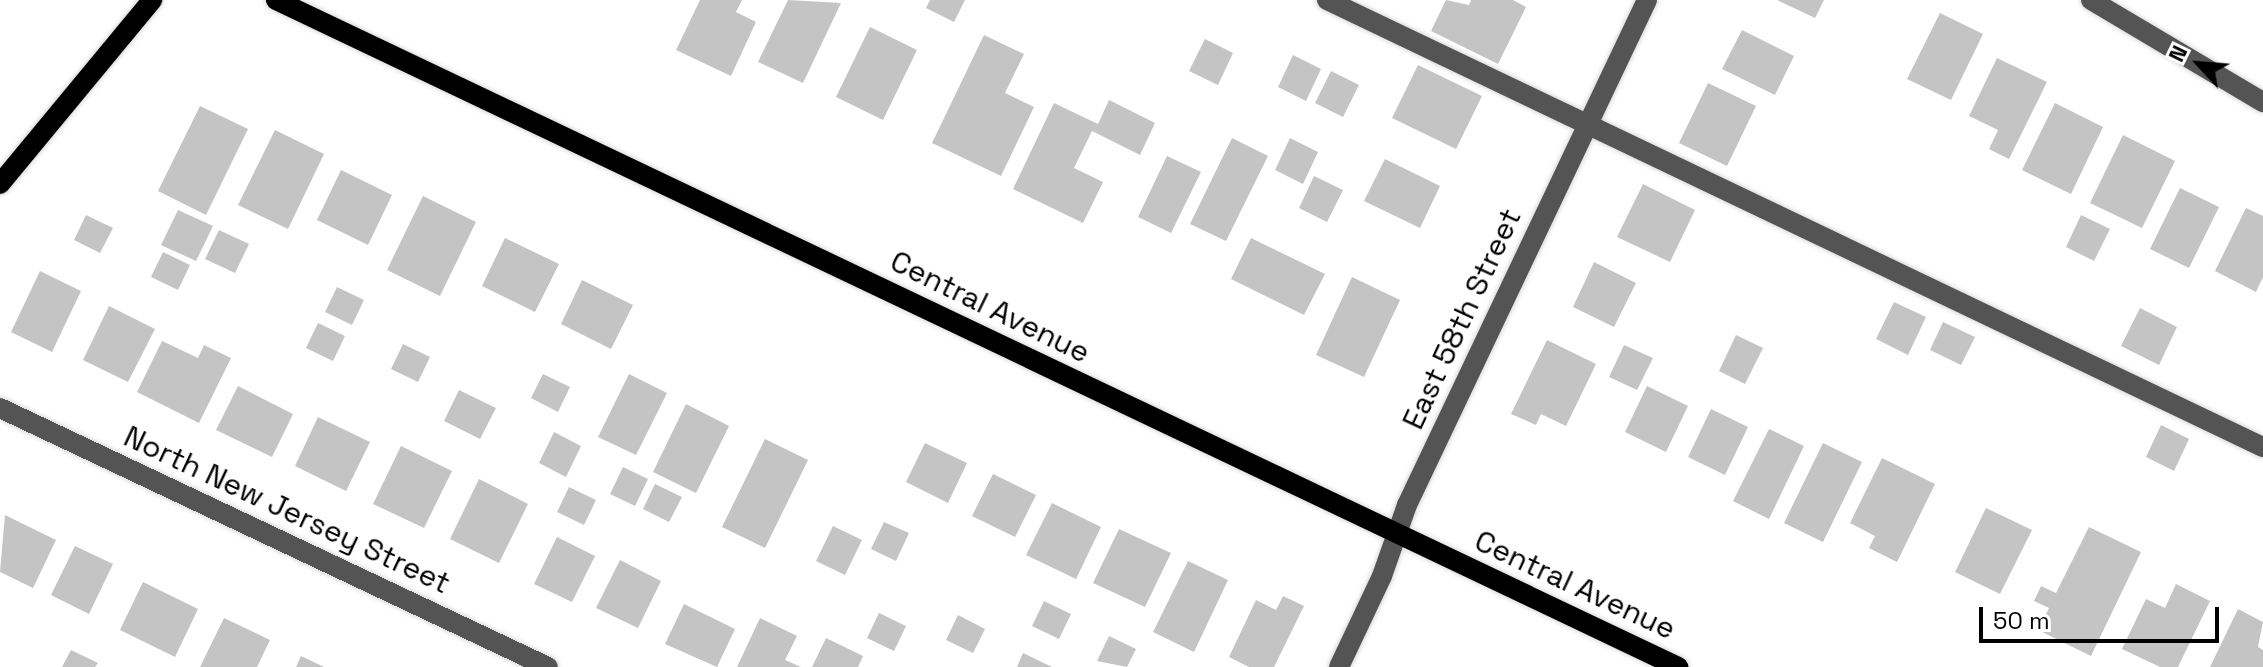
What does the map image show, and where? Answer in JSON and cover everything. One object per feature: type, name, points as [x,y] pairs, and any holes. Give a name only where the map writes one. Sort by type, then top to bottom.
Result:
[{"type":"main road","points":[[0,184],[152,0]]},
{"type":"main road","name":"Central Avenue","points":[[276,0],[1678,667]]},
{"type":"street","points":[[1327,0],[2263,447]]},
{"type":"street","name":"East 58th Street","points":[[1339,667],[1647,0]]},
{"type":"street","points":[[2091,0],[2263,102]]},
{"type":"street","name":"North New Jersey Street","points":[[0,408],[548,667]]},
{"type":"building","points":[[700,0],[742,0],[736,12],[756,22],[731,76],[676,50]]},
{"type":"building","points":[[788,0],[841,3],[803,83],[758,62]]},
{"type":"building","points":[[930,0],[965,0],[954,22],[926,8]]},
{"type":"building","points":[[1446,0],[1469,5],[1471,0],[1513,0],[1526,7],[1498,64],[1431,31]]},
{"type":"building","points":[[1777,0],[1824,0],[1815,18]]},
{"type":"building","points":[[1940,13],[1983,34],[1951,100],[1907,79]]},
{"type":"building","points":[[870,27],[917,50],[883,120],[836,97]]},
{"type":"building","points":[[1742,30],[1794,56],[1775,95],[1722,69]]},
{"type":"building","points":[[984,35],[1024,54],[1005,93],[1034,107],[1001,176],[932,143]]},
{"type":"building","points":[[1205,39],[1233,53],[1218,85],[1189,71]]},
{"type":"building","points":[[1293,55],[1321,69],[1306,101],[1278,87]]},
{"type":"building","points":[[1997,58],[2047,82],[2009,159],[1989,149],[1998,130],[1969,116]]},
{"type":"building","points":[[1418,65],[1482,96],[1456,149],[1392,118]]},
{"type":"building","points":[[1331,71],[1359,85],[1343,117],[1315,103]]},
{"type":"building","points":[[1708,83],[1756,106],[1727,166],[1679,143]]},
{"type":"building","points":[[1109,100],[1155,123],[1140,155],[1092,131],[1074,168],[1103,182],[1083,223],[1013,189],[1054,103],[1098,124]]},
{"type":"building","points":[[2055,103],[2103,127],[2071,194],[2022,170]]},
{"type":"building","points":[[200,106],[248,129],[206,215],[158,191]]},
{"type":"building","points":[[275,130],[324,154],[288,229],[238,205]]},
{"type":"building","points":[[2123,135],[2175,161],[2142,228],[2090,203]]},
{"type":"building","points":[[1232,138],[1268,156],[1226,241],[1190,224]]},
{"type":"building","points":[[1290,138],[1318,152],[1303,184],[1275,170]]},
{"type":"building","points":[[1167,156],[1201,172],[1171,233],[1138,217]]},
{"type":"building","points":[[1385,159],[1440,186],[1420,228],[1364,201]]},
{"type":"building","points":[[341,170],[392,195],[368,245],[317,220]]},
{"type":"building","points":[[1314,176],[1343,190],[1327,222],[1299,208]]},
{"type":"building","points":[[1643,184],[1695,210],[1670,262],[1617,237]]},
{"type":"building","points":[[2180,188],[2219,207],[2189,268],[2150,249]]},
{"type":"building","points":[[423,196],[476,222],[440,296],[387,270]]},
{"type":"building","points":[[2246,208],[2263,216],[2263,277],[2256,292],[2215,271]]},
{"type":"building","points":[[178,210],[213,226],[196,261],[161,245]]},
{"type":"building","points":[[86,215],[113,228],[100,253],[74,240]]},
{"type":"building","points":[[2081,215],[2110,229],[2094,261],[2066,247]]},
{"type":"building","points":[[219,230],[249,244],[235,273],[205,259]]},
{"type":"building","points":[[505,238],[559,264],[535,312],[482,286]]},
{"type":"building","points":[[1251,238],[1325,274],[1304,315],[1231,279]]},
{"type":"building","points":[[163,252],[190,265],[178,290],[151,277]]},
{"type":"building","points":[[1594,262],[1636,283],[1614,327],[1573,307]]},
{"type":"building","points":[[40,271],[81,291],[52,352],[11,332]]},
{"type":"building","points":[[1352,277],[1400,300],[1364,377],[1316,355]]},
{"type":"building","points":[[582,280],[633,305],[611,349],[561,324]]},
{"type":"building","points":[[337,287],[364,300],[352,325],[325,312]]},
{"type":"building","points":[[1894,302],[1926,317],[1908,355],[1876,339]]},
{"type":"building","points":[[109,306],[155,329],[128,382],[83,360]]},
{"type":"building","points":[[2140,308],[2177,327],[2159,365],[2121,346]]},
{"type":"building","points":[[1943,322],[1975,337],[1961,365],[1930,350]]},
{"type":"building","points":[[318,323],[345,336],[333,361],[306,348]]},
{"type":"building","points":[[1736,335],[1763,348],[1745,384],[1719,371]]},
{"type":"building","points":[[1547,340],[1596,364],[1566,426],[1541,414],[1536,425],[1511,414]]},
{"type":"building","points":[[162,341],[198,358],[204,345],[231,358],[199,423],[137,392]]},
{"type":"building","points":[[403,344],[430,357],[418,382],[391,369]]},
{"type":"building","points":[[1624,345],[1653,358],[1637,390],[1609,377]]},
{"type":"building","points":[[543,374],[570,387],[558,412],[531,398]]},
{"type":"building","points":[[629,374],[667,393],[636,455],[598,437]]},
{"type":"building","points":[[238,386],[293,414],[272,457],[216,430]]},
{"type":"building","points":[[1647,386],[1688,406],[1666,452],[1625,432]]},
{"type":"building","points":[[459,390],[496,408],[480,439],[444,421]]},
{"type":"building","points":[[686,404],[729,426],[696,493],[653,472]]},
{"type":"building","points":[[1711,409],[1748,427],[1725,475],[1688,457]]},
{"type":"building","points":[[318,417],[370,442],[346,491],[295,466]]},
{"type":"building","points":[[2161,425],[2189,439],[2174,471],[2146,457]]},
{"type":"building","points":[[1769,429],[1804,446],[1769,519],[1733,501]]},
{"type":"building","points":[[554,432],[581,446],[566,477],[539,463]]},
{"type":"building","points":[[765,439],[808,460],[765,548],[722,527]]},
{"type":"building","points":[[925,443],[967,463],[948,503],[906,482]]},
{"type":"building","points":[[1823,443],[1862,462],[1823,542],[1784,523]]},
{"type":"building","points":[[401,446],[452,471],[424,528],[373,504]]},
{"type":"building","points":[[1882,458],[1935,484],[1897,562],[1869,548],[1875,536],[1850,523]]},
{"type":"building","points":[[623,467],[648,479],[635,506],[610,494]]},
{"type":"building","points":[[993,474],[1036,495],[1015,537],[972,516]]},
{"type":"building","points":[[479,479],[528,504],[499,563],[450,539]]},
{"type":"building","points":[[655,484],[682,497],[669,522],[643,509]]},
{"type":"building","points":[[569,487],[596,500],[584,525],[557,512]]},
{"type":"building","points":[[1052,503],[1101,527],[1076,579],[1026,555]]},
{"type":"building","points":[[1986,508],[2032,530],[2000,594],[1955,572]]},
{"type":"building","points":[[5,515],[56,540],[33,588],[0,572]]},
{"type":"building","points":[[884,522],[909,533],[896,561],[871,549]]},
{"type":"building","points":[[833,526],[862,540],[845,575],[816,561]]},
{"type":"building","points":[[2089,527],[2141,552],[2091,656],[2038,630],[2049,608],[2034,601],[2041,586],[2056,593]]},
{"type":"building","points":[[1119,529],[1171,553],[1145,607],[1093,583]]},
{"type":"building","points":[[557,537],[595,556],[572,602],[534,584]]},
{"type":"building","points":[[75,546],[113,564],[89,614],[51,595]]},
{"type":"building","points":[[620,560],[661,581],[638,628],[596,608]]},
{"type":"building","points":[[1188,561],[1228,580],[1194,652],[1153,632]]},
{"type":"building","points":[[143,582],[198,609],[175,657],[120,630]]},
{"type":"building","points":[[2176,584],[2210,601],[2178,667],[2160,667],[2122,649],[2146,599],[2165,608]]},
{"type":"building","points":[[1283,596],[1304,606],[1274,667],[1249,667],[1229,657],[1256,600],[1276,610]]},
{"type":"building","points":[[1044,601],[1071,614],[1059,639],[1032,626]]},
{"type":"building","points":[[684,604],[735,629],[717,667],[665,644]]},
{"type":"building","points":[[2238,609],[2263,622],[2258,647],[2263,650],[2263,667],[2210,667]]},
{"type":"building","points":[[879,613],[906,626],[894,651],[867,638]]},
{"type":"building","points":[[958,615],[985,629],[973,653],[946,640]]},
{"type":"building","points":[[224,618],[270,640],[257,667],[200,667]]},
{"type":"building","points":[[760,618],[797,636],[785,660],[801,667],[737,667]]},
{"type":"building","points":[[1109,636],[1136,649],[1127,667],[1097,661]]},
{"type":"building","points":[[826,638],[863,656],[858,667],[812,667]]},
{"type":"building","points":[[71,650],[98,663],[95,667],[62,667]]},
{"type":"building","points":[[1023,653],[1052,667],[1017,667]]},
{"type":"building","points":[[301,656],[324,667],[296,667]]}]
